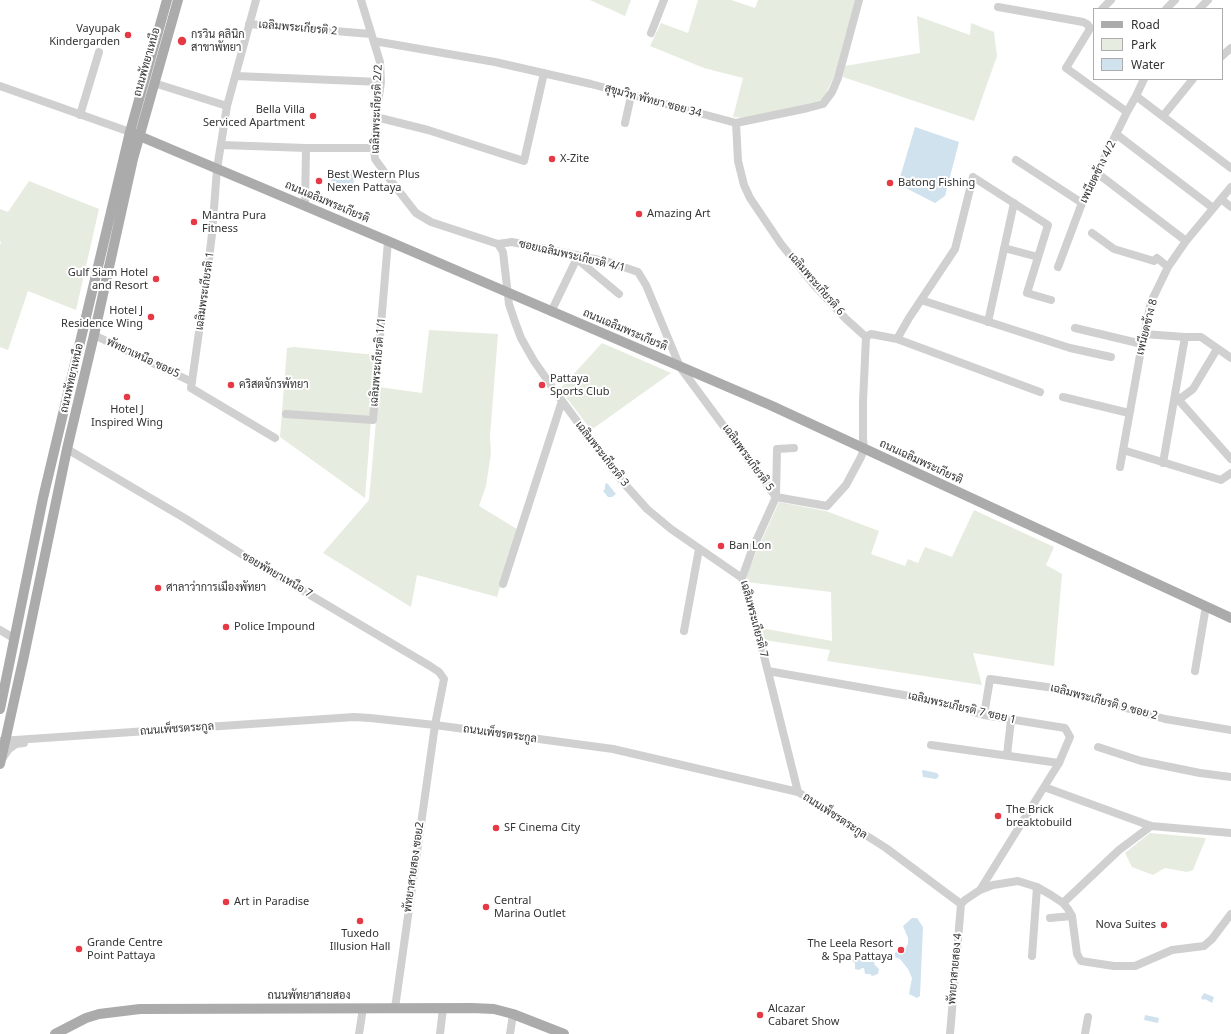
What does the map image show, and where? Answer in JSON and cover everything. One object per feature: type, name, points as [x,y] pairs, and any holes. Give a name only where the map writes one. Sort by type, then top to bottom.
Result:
[{"type":"main road","name":"ถนนพัทยาเหนือ","points":[[0,709],[43,498],[135,134],[167,0]]},
{"type":"main road","name":"ถนนพัทยาเหนือ","points":[[0,763],[3,740],[23,663],[67,448],[94,335],[132,159],[135,134],[154,83],[178,0]]},
{"type":"main road","name":"ถนนเฉลิมพระเกียรติ","points":[[135,134],[770,405],[1231,618]]},
{"type":"main road","name":"ถนนพัทยาสายสอง","points":[[55,1034],[86,1018],[98,1014],[127,1010],[167,1008],[472,1008],[494,1009],[513,1014],[564,1034]]},
{"type":"street","name":"เฉลิมพระเกียรติ 2","points":[[256,0],[249,24],[373,37]]},
{"type":"street","name":"เฉลิมพระเกียรติ 2/2","points":[[361,0],[380,62],[381,82],[376,117],[374,148],[375,158],[416,213],[431,222],[498,244]]},
{"type":"street","points":[[652,33],[664,0]]},
{"type":"street","name":"สุขุมวิท พัทยา ซอย 34","points":[[373,37],[495,62],[591,84],[736,123],[822,104],[832,92],[838,78],[860,0]]},
{"type":"street","points":[[1103,8],[1111,0]]},
{"type":"street","points":[[1167,8],[1175,0]]},
{"type":"street","points":[[1200,8],[1208,0]]},
{"type":"street","points":[[998,7],[1083,22],[1087,24],[1090,28],[1066,68],[1127,112]]},
{"type":"street","name":"เฉลิมพระเกียรติ 1","points":[[191,385],[208,269],[217,169],[227,106],[249,24]]},
{"type":"street","points":[[1223,55],[1231,48]]},
{"type":"street","points":[[80,115],[100,52]]},
{"type":"street","points":[[376,117],[428,130],[524,161],[544,73]]},
{"type":"street","points":[[236,76],[381,82]]},
{"type":"street","name":"เพนียดช้าง 4/2","points":[[1058,267],[1082,203],[1144,80]]},
{"type":"street","points":[[1163,116],[1192,80]]},
{"type":"street","points":[[154,83],[227,106]]},
{"type":"street","name":"ถนนเฉลิมพระเกียรติ","points":[[0,86],[135,134]]},
{"type":"street","points":[[625,123],[631,96]]},
{"type":"street","points":[[1136,96],[1231,168]]},
{"type":"street","name":"เฉลิมพระเกียรติ 6","points":[[736,123],[738,161],[744,185],[750,198],[781,244],[814,285],[846,319],[866,337]]},
{"type":"street","points":[[1116,134],[1213,208]]},
{"type":"street","points":[[222,145],[306,148],[374,148]]},
{"type":"street","points":[[305,206],[306,148]]},
{"type":"street","points":[[1016,160],[1082,203]]},
{"type":"street","points":[[1097,173],[1186,242]]},
{"type":"street","points":[[897,339],[908,318],[955,249],[973,177],[1048,225],[1026,293],[1051,300]]},
{"type":"street","name":"เพนียดช้าง 8","points":[[1120,467],[1151,302],[1168,267],[1186,242],[1231,187]]},
{"type":"street","points":[[1221,199],[1231,207]]},
{"type":"street","points":[[988,322],[1014,203]]},
{"type":"street","points":[[1092,234],[1114,249],[1154,261],[1157,258],[1168,267]]},
{"type":"street","name":"เฉลิมพระเกียรติ 1/1","points":[[286,414],[373,420],[388,241]]},
{"type":"street","name":"ซอยเฉลิมพระเกียรติ 4/1","points":[[498,244],[512,242],[578,258],[608,262],[638,272],[646,285],[680,367]]},
{"type":"street","points":[[498,244],[503,252],[509,293]]},
{"type":"street","points":[[1004,248],[1038,257]]},
{"type":"street","points":[[551,312],[578,258],[619,294]]},
{"type":"street","name":"เฉลิมพระเกียรติ 3","points":[[509,293],[509,304],[521,338],[534,360],[562,401],[621,480],[647,509],[671,529],[742,578]]},
{"type":"street","points":[[920,300],[1070,348],[1111,357]]},
{"type":"street","points":[[1075,328],[1142,344]]},
{"type":"street","points":[[776,497],[827,506],[846,485],[864,449],[863,402],[866,337],[871,334],[897,339],[1040,392]]},
{"type":"street","points":[[1144,334],[1185,338],[1201,337],[1231,358]]},
{"type":"street","name":"พัทยาเหนือ ซอย5","points":[[94,335],[191,385],[275,438]]},
{"type":"street","points":[[1163,463],[1176,397],[1185,338]]},
{"type":"street","points":[[1176,397],[1181,398],[1193,389],[1217,349]]},
{"type":"street","name":"เฉลิมพระเกียรติ 5","points":[[680,367],[776,497]]},
{"type":"street","points":[[1063,397],[1129,413]]},
{"type":"street","points":[[1176,397],[1231,459]]},
{"type":"street","points":[[504,584],[562,401]]},
{"type":"street","name":"ซอยพัทยาเหนือ 7","points":[[67,448],[439,672],[444,679],[434,725]]},
{"type":"street","name":"เฉลิมพระเกียรติ 5","points":[[776,497],[777,449],[794,448]]},
{"type":"street","points":[[1123,450],[1221,480],[1231,473]]},
{"type":"street","name":"เฉลิมพระเกียรติ 7","points":[[776,497],[752,550],[742,578],[768,671],[798,792]]},
{"type":"street","points":[[684,631],[699,549]]},
{"type":"street","points":[[1195,671],[1206,606]]},
{"type":"street","points":[[0,630],[15,639]]},
{"type":"street","name":"เฉลิมพระเกียรติ 7 ซอย 1","points":[[768,671],[932,700],[984,715],[1065,728],[1070,737],[1059,763],[980,890]]},
{"type":"street","name":"เฉลิมพระเกียรติ 9 ซอย 2","points":[[984,715],[990,678],[1054,688],[1165,719],[1231,730]]},
{"type":"street","name":"ถนนเพ็ชรตระกูล","points":[[3,740],[354,717],[434,725],[613,749],[798,792],[886,848],[961,904]]},
{"type":"street","points":[[1007,755],[1011,720]]},
{"type":"street","name":"พัทยาสายสอง ซอย2","points":[[395,1008],[434,725]]},
{"type":"street","points":[[0,763],[10,749],[16,744],[46,738]]},
{"type":"street","points":[[931,745],[1059,763]]},
{"type":"street","points":[[1098,747],[1141,761],[1200,773],[1231,777]]},
{"type":"street","points":[[1044,786],[1150,826],[1231,833]]},
{"type":"street","points":[[1063,904],[1119,850],[1150,826]]},
{"type":"street","points":[[961,904],[980,890],[993,885],[1018,882],[1037,887],[1063,904],[1072,916],[1077,954],[1081,961],[1087,963],[1121,966],[1135,966],[1172,950],[1204,946],[1212,939],[1231,914]]},
{"type":"street","points":[[1032,956],[1037,887]]},
{"type":"street","name":"พัทยาสายสอง 4","points":[[950,1034],[961,904]]},
{"type":"street","points":[[1050,918],[1072,916]]},
{"type":"street","points":[[359,1034],[363,1008]]},
{"type":"street","points":[[440,1034],[443,1008]]},
{"type":"street","points":[[510,1034],[513,1014]]},
{"type":"street","points":[[1085,1034],[1088,1017]]},
{"type":"green space","points":[[590,0],[631,0],[625,16]]},
{"type":"green space","points":[[698,0],[731,0],[755,8],[758,0],[855,0],[835,75],[823,99],[808,105],[746,118],[733,117],[743,78],[704,68],[650,46],[661,23],[688,33]]},
{"type":"green space","points":[[917,16],[970,35],[971,23],[994,32],[997,56],[974,121],[843,77],[845,66],[920,53]]},
{"type":"green space","points":[[29,181],[99,209],[76,310],[28,291],[8,350],[0,347],[0,209],[8,212]]},
{"type":"green space","points":[[429,330],[498,334],[490,436],[491,453],[486,486],[479,506],[517,529],[497,597],[417,575],[411,607],[323,553],[369,500],[379,387],[422,393]]},
{"type":"green space","points":[[602,343],[671,373],[591,430],[560,389]]},
{"type":"green space","points":[[294,347],[376,355],[365,498],[280,437],[287,348]]},
{"type":"green space","points":[[779,502],[826,511],[879,531],[871,554],[905,566],[908,559],[918,563],[925,547],[952,557],[974,510],[1054,547],[1046,565],[1062,574],[1054,666],[973,653],[982,685],[827,661],[830,650],[764,640],[761,628],[832,641],[831,592],[746,582],[748,570]]},
{"type":"green space","points":[[1150,833],[1206,838],[1193,870],[1187,872],[1165,868],[1153,875],[1132,867],[1125,853]]},
{"type":"water","points":[[915,127],[959,142],[945,196],[935,203],[898,184]]},
{"type":"water","points":[[353,172],[354,186],[332,187],[331,173]]},
{"type":"water","points":[[606,483],[616,494],[612,497],[608,497],[603,491]]},
{"type":"water","points":[[923,770],[937,773],[939,776],[936,779],[923,777]]},
{"type":"water","points":[[912,918],[917,918],[923,927],[920,996],[917,998],[909,994],[912,978],[908,969],[900,959],[895,957],[895,953],[904,951],[908,944],[908,938],[903,926]]},
{"type":"water","points":[[856,951],[876,958],[874,964],[879,969],[878,974],[872,976],[870,974],[865,974],[864,968],[859,970],[855,969],[855,963],[852,961]]},
{"type":"water","points":[[1204,993],[1214,997],[1212,1003],[1201,998]]},
{"type":"water","points":[[1145,1015],[1159,1018],[1158,1023],[1144,1020]]},
{"type":"place","name":"Vayupak Kindergarden","points":[[128,35]]},
{"type":"place","name":"กรวิน คลินิก สาขาพัทยา","points":[[182,41]]},
{"type":"place","name":"Bella Villa Serviced Apartment","points":[[313,116]]},
{"type":"place","name":"X-Zite","points":[[552,159]]},
{"type":"place","name":"Best Western Plus Nexen Pattaya","points":[[319,181]]},
{"type":"place","name":"Batong Fishing","points":[[890,183]]},
{"type":"place","name":"Amazing Art","points":[[639,214]]},
{"type":"place","name":"Mantra Pura Fitness","points":[[194,222]]},
{"type":"place","name":"Gulf Siam Hotel and Resort","points":[[156,279]]},
{"type":"place","name":"Hotel J Residence Wing","points":[[151,317]]},
{"type":"place","name":"คริสตจักรพัทยา","points":[[231,385]]},
{"type":"place","name":"Pattaya Sports Club","points":[[542,385]]},
{"type":"place","name":"Hotel J Inspired Wing","points":[[127,397]]},
{"type":"place","name":"Ban Lon","points":[[721,546]]},
{"type":"place","name":"ศาลาว่าการเมืองพัทยา","points":[[158,588]]},
{"type":"place","name":"Police Impound","points":[[226,627]]},
{"type":"place","name":"The Brick breaktobuild","points":[[998,816]]},
{"type":"place","name":"SF Cinema City","points":[[496,828]]},
{"type":"place","name":"Art in Paradise","points":[[226,902]]},
{"type":"place","name":"Central Marina Outlet","points":[[486,907]]},
{"type":"place","name":"Tuxedo Illusion Hall","points":[[360,921]]},
{"type":"place","name":"Nova Suites","points":[[1164,925]]},
{"type":"place","name":"Grande Centre Point Pattaya","points":[[79,949]]},
{"type":"place","name":"The Leela Resort & Spa Pattaya","points":[[901,950]]},
{"type":"place","name":"Alcazar Cabaret Show","points":[[760,1015]]}]
